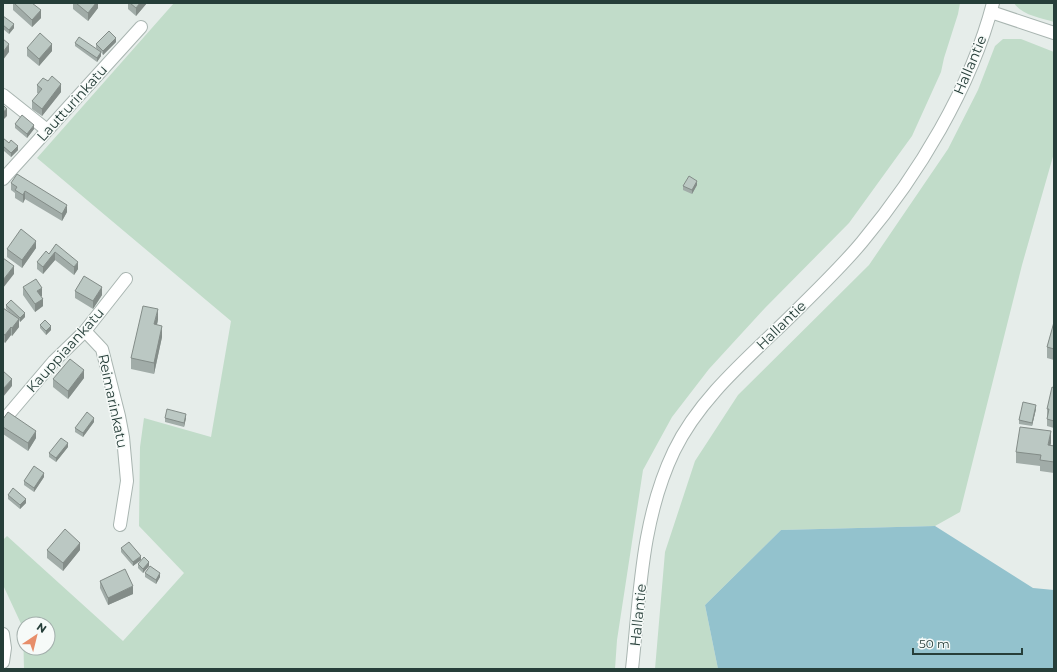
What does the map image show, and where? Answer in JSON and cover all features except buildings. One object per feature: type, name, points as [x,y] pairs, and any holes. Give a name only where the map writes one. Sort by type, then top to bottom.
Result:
[{"type":"street","points":[[992,8],[1054,33]]},
{"type":"street","name":"Hallantie","points":[[632,669],[645,542],[652,509],[674,451],[709,398],[736,369],[833,274],[889,208],[927,151],[949,113],[970,69],[992,8]]},
{"type":"street","name":"Lautturinkatu","points":[[3,179],[141,27]]},
{"type":"street","points":[[3,95],[47,130]]},
{"type":"street","name":"Kauppiaankatu","points":[[3,420],[54,361],[85,331],[126,279]]},
{"type":"street","name":"Reimarinkatu","points":[[85,331],[102,349],[123,437],[127,481],[120,525]]},
{"type":"street","points":[[3,634],[5,648],[3,662]]},
{"type":"green space","points":[[174,3],[960,3],[941,72],[912,136],[849,223],[765,308],[709,369],[672,417],[643,470],[617,640],[615,669],[24,669],[24,656],[56,656],[56,616],[17,616],[3,585],[3,540],[7,536],[123,641],[184,573],[139,526],[140,447],[144,418],[211,437],[231,321],[37,158]]},
{"type":"green space","points":[[1014,3],[1054,3],[1054,22],[1026,13]]},
{"type":"green space","points":[[1003,39],[1021,39],[1054,52],[1054,153],[1022,265],[960,512],[935,526],[781,530],[705,605],[718,669],[655,669],[665,552],[695,461],[738,395],[869,265],[948,149],[978,90],[995,46]]},
{"type":"water","points":[[935,526],[1033,588],[1054,590],[1054,669],[718,669],[705,605],[781,530]]}]
